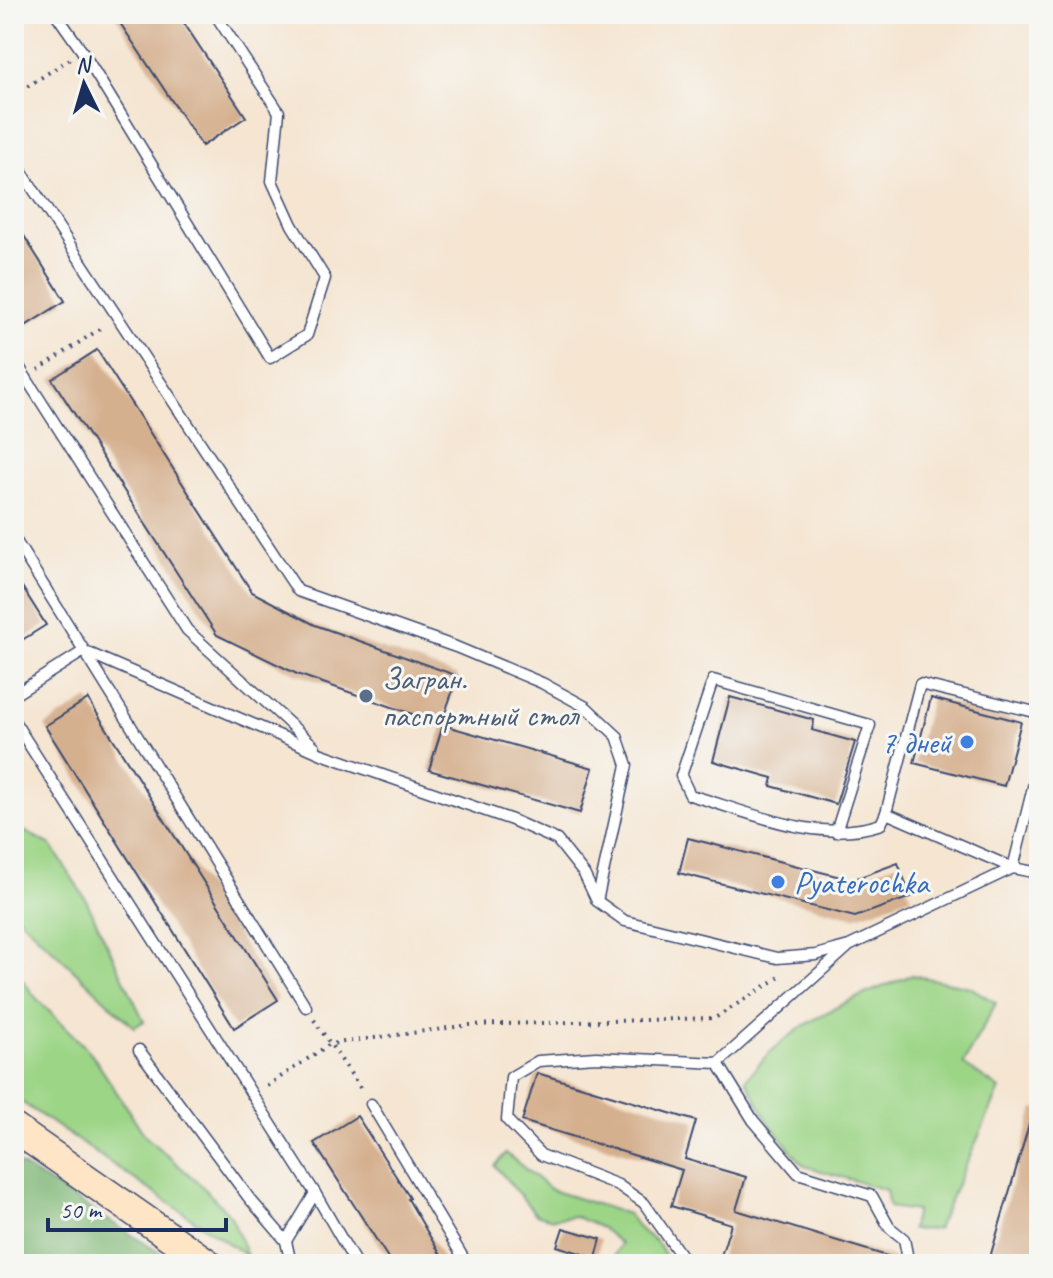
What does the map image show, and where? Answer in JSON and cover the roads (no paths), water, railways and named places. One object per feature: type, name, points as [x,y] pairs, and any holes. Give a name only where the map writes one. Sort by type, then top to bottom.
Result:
[{"type":"street","points":[[14,1128],[209,1264]]},
{"type":"lane","points":[[56,14],[82,51],[270,358],[307,335],[325,278],[292,225],[272,181],[279,112],[215,14]]},
{"type":"lane","points":[[14,160],[298,591],[456,647],[542,683],[586,707],[617,736],[627,765],[597,901]]},
{"type":"lane","points":[[14,358],[187,630],[322,754]]},
{"type":"lane","points":[[14,370],[26,378]]},
{"type":"lane","points":[[14,538],[306,1007]]},
{"type":"lane","points":[[84,651],[322,754],[512,820],[557,840],[584,874],[597,901],[625,921],[777,958],[816,955],[849,946],[1013,868]]},
{"type":"lane","points":[[14,695],[84,651]]},
{"type":"lane","points":[[836,832],[870,725],[713,680],[681,776],[690,795],[802,827],[836,832],[881,824],[920,684],[1039,713]]},
{"type":"lane","points":[[14,721],[315,1193],[356,1264]]},
{"type":"lane","points":[[1013,868],[1039,763]]},
{"type":"lane","points":[[886,813],[1013,868],[1039,873]]},
{"type":"lane","points":[[687,1264],[644,1203],[618,1185],[541,1155],[507,1120],[511,1077],[538,1061],[596,1057],[718,1063],[849,946]]},
{"type":"lane","points":[[139,1050],[249,1198],[286,1241],[291,1264]]},
{"type":"lane","points":[[718,1063],[753,1120],[798,1173],[872,1196],[889,1227],[904,1239],[909,1264]]},
{"type":"lane","points":[[371,1104],[467,1264]]},
{"type":"lane","points":[[286,1241],[315,1193]]},
{"type":"place","name":"Загран. паспортный стол","points":[[366,696]]},
{"type":"place","name":"7 дней","points":[[967,742]]},
{"type":"place","name":"Pyaterochka","points":[[778,882]]}]
